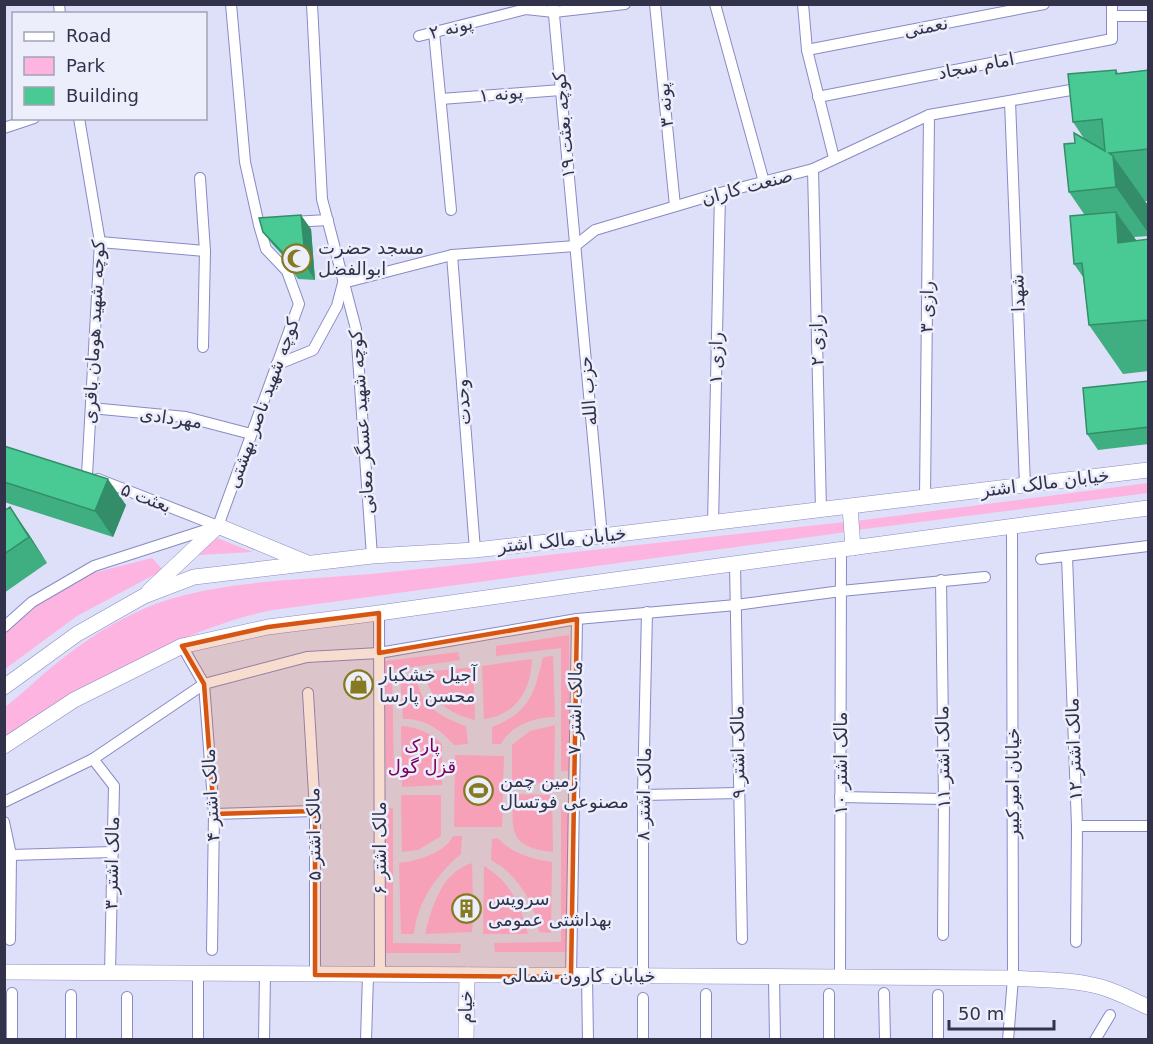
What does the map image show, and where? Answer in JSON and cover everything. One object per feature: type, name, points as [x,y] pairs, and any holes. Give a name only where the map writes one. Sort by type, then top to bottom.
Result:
[{"type":"main road","name":"خیابان مالک اشتر","points":[[4,687],[77,634],[144,596],[194,577],[372,556],[475,550],[713,524],[1149,470]]},
{"type":"main road","points":[[847,549],[850,507]]},
{"type":"main road","name":"خیابان مالک اشتر","points":[[4,746],[74,700],[182,646],[268,627],[379,614],[1149,508]]},
{"type":"main road","points":[[144,596],[218,526],[308,563]]},
{"type":"main road","name":"خیابان کارون شمالی","points":[[4,972],[1013,978],[1089,984],[1122,994],[1149,1007]]},
{"type":"main road","name":"خیام","points":[[466,1040],[467,975]]},
{"type":"street","name":"کوچه شهید ناصر بهشتی","points":[[218,526],[299,304],[287,271],[266,249],[271,224],[245,162],[231,4]]},
{"type":"street","name":"کوچه شهید عسگر معانی","points":[[312,4],[322,199],[356,330],[372,556]]},
{"type":"street","points":[[554,8],[625,4]]},
{"type":"street","name":"پونه ۳","points":[[655,4],[675,206]]},
{"type":"street","points":[[715,4],[764,182]]},
{"type":"street","points":[[803,4],[807,50],[834,158]]},
{"type":"street","name":"نعمتی","points":[[807,50],[1044,4]]},
{"type":"street","name":"پونه ۲","points":[[419,36],[526,9],[554,8]]},
{"type":"street","name":"کوچه بعثت ۱۹","points":[[554,8],[575,246]]},
{"type":"street","name":"امام سجاد","points":[[819,97],[1112,39],[1112,10],[1149,16]]},
{"type":"street","points":[[434,32],[451,210]]},
{"type":"street","name":"صنعت کاران","points":[[575,246],[595,230],[720,193],[813,169],[929,115],[1094,87]]},
{"type":"street","name":"پونه ۱","points":[[441,99],[561,90]]},
{"type":"street","name":"شهدا","points":[[1010,101],[1025,486]]},
{"type":"street","name":"رازی ۳","points":[[925,498],[929,115]]},
{"type":"street","points":[[4,128],[28,120]]},
{"type":"street","name":"کوچه شهید هومان باقری","points":[[79,120],[100,242],[91,408],[82,473]]},
{"type":"street","name":"رازی ۲","points":[[813,169],[821,510]]},
{"type":"street","points":[[200,178],[205,252],[203,347]]},
{"type":"street","name":"رازی ۱","points":[[713,524],[720,193]]},
{"type":"street","points":[[271,224],[328,220]]},
{"type":"street","points":[[100,242],[205,252]]},
{"type":"street","points":[[276,365],[313,350],[337,306],[344,283],[452,255],[575,246]]},
{"type":"street","name":"حزب الله","points":[[575,246],[602,536]]},
{"type":"street","name":"وحدت","points":[[452,255],[475,550]]},
{"type":"street","name":"مهردادی","points":[[91,408],[186,417],[251,434]]},
{"type":"street","name":"بعثت ۵","points":[[82,473],[218,526]]},
{"type":"street","points":[[4,627],[32,602],[94,566],[218,526]]},
{"type":"street","name":"خیابان امیرکبیر","points":[[1008,1040],[1013,978],[1012,526]]},
{"type":"street","points":[[1041,559],[1149,546]]},
{"type":"street","name":"مالک اشتر ۱۰","points":[[840,977],[841,591],[847,549]]},
{"type":"street","name":"مالک اشتر ۱۲","points":[[1067,556],[1077,826],[1076,942]]},
{"type":"street","name":"مالک اشتر ۹","points":[[735,564],[742,939]]},
{"type":"street","points":[[4,801],[93,759],[204,684],[307,657],[379,653],[577,619],[736,605],[841,591],[985,577]]},
{"type":"street","name":"مالک اشتر ۱۱","points":[[941,580],[944,935]]},
{"type":"street","name":"مالک اشتر ۸","points":[[643,976],[646,612]]},
{"type":"street","name":"مالک اشتر ۶","points":[[366,1040],[374,975],[379,614]]},
{"type":"street","name":"مالک اشتر ۷","points":[[571,976],[577,619]]},
{"type":"street","name":"مالک اشتر ۴","points":[[182,646],[204,684],[214,814],[212,950]]},
{"type":"street","name":"مالک اشتر ۵","points":[[308,693],[315,811],[315,975]]},
{"type":"street","name":"مالک اشتر ۳","points":[[93,759],[114,786],[110,974]]},
{"type":"street","points":[[643,795],[739,793]]},
{"type":"street","points":[[840,797],[944,799]]},
{"type":"street","points":[[214,814],[315,811]]},
{"type":"street","points":[[4,822],[11,855],[10,940]]},
{"type":"street","points":[[1077,826],[1149,826]]},
{"type":"street","points":[[11,855],[113,852]]},
{"type":"street","points":[[198,974],[198,1040]]},
{"type":"street","points":[[264,1040],[265,974]]},
{"type":"street","points":[[587,976],[588,1040]]},
{"type":"street","points":[[774,977],[775,1040]]},
{"type":"street","points":[[12,993],[12,1040]]},
{"type":"street","points":[[884,993],[885,1040]]},
{"type":"street","points":[[706,994],[706,1040]]},
{"type":"street","points":[[829,994],[829,1040]]},
{"type":"street","points":[[71,995],[71,1040]]},
{"type":"street","points":[[938,995],[938,1040]]},
{"type":"street","points":[[127,997],[127,1040]]},
{"type":"street","points":[[643,998],[643,1040]]},
{"type":"street","points":[[1095,1040],[1110,1015]]},
{"type":"highlighted area","points":[[379,613],[379,653],[577,619],[571,977],[315,975],[315,811],[214,814],[204,684],[182,646],[268,627]]},
{"type":"green space","points":[[1148,483],[1148,493],[857,530],[856,521]]},
{"type":"green space","points":[[845,522],[847,532],[273,610],[237,619],[202,631],[134,662],[5,739],[5,707],[59,661],[124,618],[187,594],[242,585],[381,573]]},
{"type":"green space","points":[[217,538],[253,552],[199,555]]},
{"type":"green space","points":[[152,558],[163,570],[77,616],[5,669],[5,633],[39,604],[93,573]]},
{"type":"green space","points":[[569,635],[570,771],[561,771],[561,648],[496,656],[496,646]]},
{"type":"green space","name":"پارک قزل گول","points":[[458,652],[460,660],[392,670],[394,776],[386,776],[385,661]]},
{"type":"green space","name":"پارک قزل گول","points":[[553,656],[555,717],[524,723],[505,737],[501,744],[492,744],[492,727],[522,708],[533,691],[543,657]]},
{"type":"green space","name":"پارک قزل گول","points":[[532,659],[529,680],[520,699],[505,712],[484,719],[482,666]]},
{"type":"green space","name":"پارک قزل گول","points":[[473,667],[475,720],[456,714],[442,704],[431,690],[424,672]]},
{"type":"green space","name":"پارک قزل گول","points":[[416,675],[421,694],[426,702],[440,714],[466,726],[468,744],[454,745],[431,726],[418,720],[403,719],[400,676]]},
{"type":"green space","points":[[555,725],[554,783],[512,784],[512,745],[530,731]]},
{"type":"green space","name":"پارک قزل گول","points":[[401,726],[423,731],[442,744],[442,785],[402,787]]},
{"type":"green space","name":"پارک قزل گول","points":[[455,755],[504,756],[502,827],[454,827]]},
{"type":"green space","points":[[513,794],[552,795],[553,852],[528,846],[516,835]]},
{"type":"green space","name":"پارک قزل گول","points":[[401,795],[441,795],[441,836],[418,850],[402,852]]},
{"type":"green space","points":[[561,807],[570,807],[570,952],[495,952],[494,943],[561,942]]},
{"type":"green space","name":"پارک قزل گول","points":[[385,808],[393,808],[393,943],[461,944],[460,953],[385,953]]},
{"type":"green space","points":[[453,836],[462,836],[461,854],[444,870],[424,900],[414,934],[401,934],[399,863],[422,858],[437,851],[444,847]]},
{"type":"green space","points":[[498,838],[523,855],[552,862],[551,933],[539,932],[529,900],[517,881],[491,860],[492,839]]},
{"type":"green space","points":[[472,863],[473,899],[460,900],[461,920],[473,920],[472,932],[425,934],[440,891],[453,874]]},
{"type":"green space","points":[[484,866],[508,887],[518,904],[528,934],[483,934]]},
{"type":"building","points":[[1116,70],[1116,74],[1149,70],[1149,149],[1109,153],[1113,156],[1116,187],[1069,192],[1064,144],[1075,143],[1074,133],[1105,151],[1102,119],[1073,122],[1068,74]]},
{"type":"building","points":[[1116,212],[1118,243],[1149,239],[1149,320],[1089,325],[1082,263],[1074,264],[1070,216]]},
{"type":"building","points":[[301,215],[306,266],[288,265],[283,253],[263,232],[259,218]]},
{"type":"building","points":[[1149,381],[1149,427],[1087,434],[1083,388]]},
{"type":"building","points":[[4,446],[108,479],[95,511],[4,482]]},
{"type":"building","points":[[10,507],[29,537],[4,554],[4,511]]},
{"type":"place","name":"مسجد حضرت ابوالفضل","points":[[297,258]]},
{"type":"place","name":"آجیل خشکبار محسن پارسا","points":[[358,685]]},
{"type":"place","name":"زمین چمن مصنوعی فوتسال","points":[[479,791]]},
{"type":"place","name":"سرویس بهداشتی عمومی","points":[[467,909]]}]
